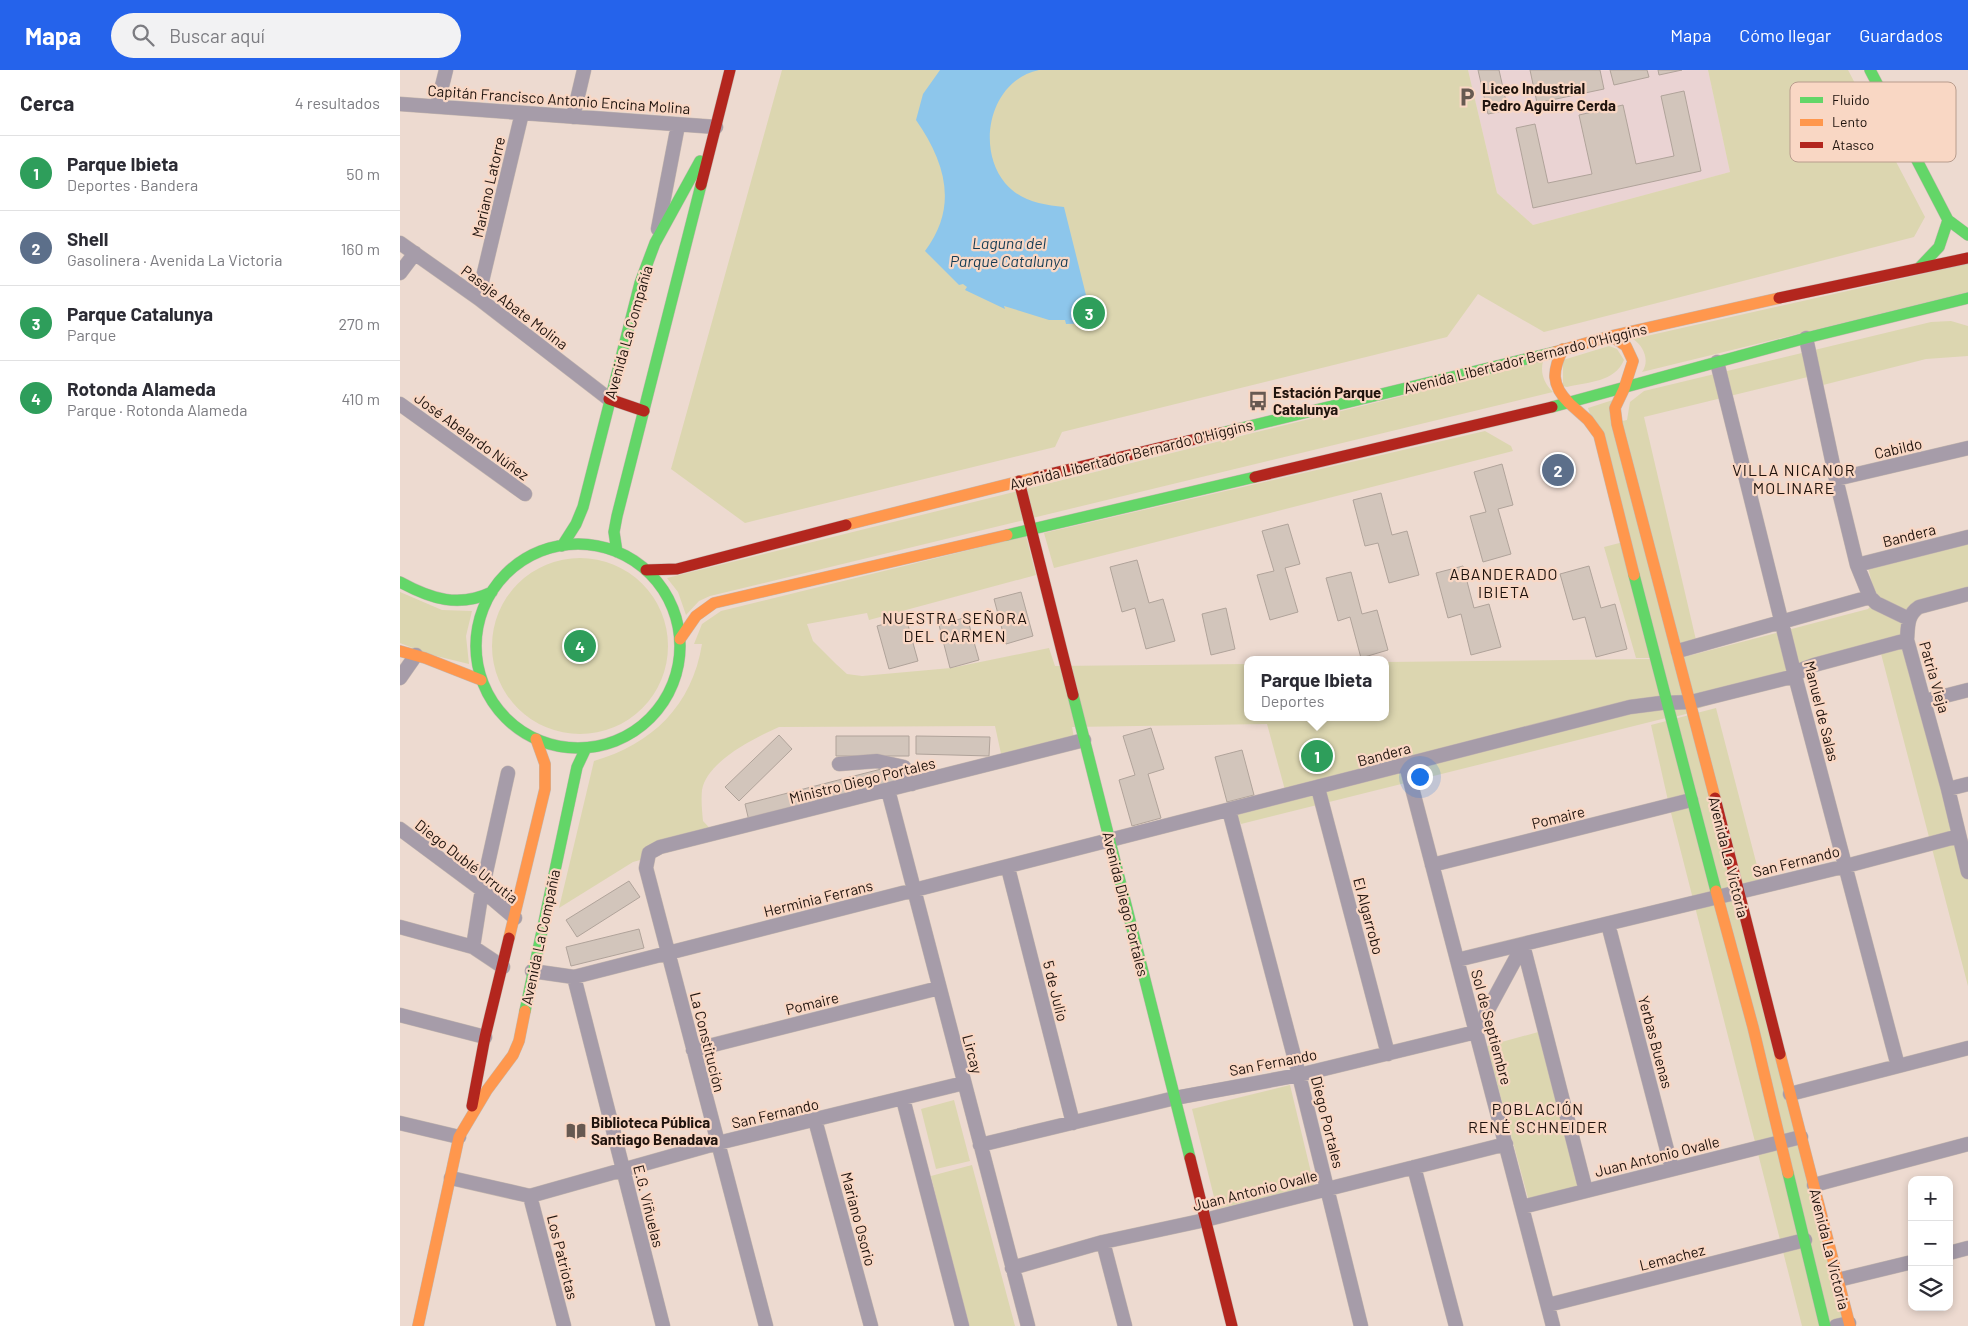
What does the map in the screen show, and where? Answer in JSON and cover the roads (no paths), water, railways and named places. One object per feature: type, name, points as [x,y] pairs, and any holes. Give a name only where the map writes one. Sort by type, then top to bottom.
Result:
[{"type":"main road","name":"Avenida La Compañía","points":[[617,552],[614,532],[617,516],[730,70]]},
{"type":"main road","points":[[1870,70],[1876,82]]},
{"type":"main road","name":"Avenida La Compañía","points":[[562,546],[576,524],[583,507],[640,283],[655,243],[695,171],[716,127]]},
{"type":"main road","points":[[1918,162],[1948,220],[1968,236]]},
{"type":"main road","points":[[1920,268],[1938,252],[1945,236],[1948,220]]},
{"type":"main road","name":"Avenida Libertador Bernardo O'Higgins","points":[[646,570],[677,569],[1611,336],[1968,258]]},
{"type":"main road","points":[[680,639],[696,616],[714,604],[1569,403],[1806,338],[1968,298]]},
{"type":"main road","points":[[1932,307],[1966,312]]},
{"type":"main road","points":[[1611,336],[1626,346],[1633,361],[1624,389]]},
{"type":"main road","points":[[1563,349],[1553,371],[1553,381],[1558,393],[1569,403]]},
{"type":"main road","name":"Avenida La Victoria","points":[[1624,389],[1615,408],[1617,424],[1678,651],[1814,1185],[1838,1280],[1845,1325]]},
{"type":"main road","points":[[609,399],[644,411]]},
{"type":"main road","name":"Avenida La Victoria","points":[[1569,403],[1586,416],[1598,429],[1600,436],[1666,702],[1753,1026],[1826,1326]]},
{"type":"main road","name":"Avenida Diego Portales","points":[[1020,482],[1232,1326]]},
{"type":"main road","points":[[590,545],[617,552],[646,570],[666,594],[673,608],[680,639],[678,662],[671,687],[651,717],[621,738],[586,748],[560,746],[536,739],[521,731],[503,715],[488,695],[481,680],[476,650],[476,635],[482,612],[492,592],[510,570],[535,554],[562,546],[590,545]]},
{"type":"main road","points":[[400,582],[429,597],[450,602],[482,598],[492,592]]},
{"type":"main road","points":[[400,651],[416,655],[481,680]]},
{"type":"main road","name":"Avenida La Compañía","points":[[471,1115],[485,1037],[545,789],[545,764],[536,739]]},
{"type":"main road","name":"Avenida La Compañía","points":[[418,1326],[460,1137],[471,1115],[513,1055],[519,1041],[532,971],[577,767],[586,748]]},
{"type":"street","points":[[437,106],[446,70]]},
{"type":"street","points":[[573,117],[584,70]]},
{"type":"street","name":"Capitán Francisco Antonio Encina Molina","points":[[400,104],[716,127]]},
{"type":"street","name":"Mariano Latorre","points":[[478,298],[522,113]]},
{"type":"street","points":[[655,243],[678,125]]},
{"type":"street","name":"Pasaje Abate Molina","points":[[400,243],[478,298],[609,399]]},
{"type":"street","points":[[400,273],[414,253]]},
{"type":"street","points":[[1806,338],[1836,479],[1857,565],[1870,598],[1876,603],[1909,619],[1920,607],[1968,594]]},
{"type":"street","name":"Manuel de Salas","points":[[1717,362],[1795,676],[1898,1066]]},
{"type":"street","name":"José Abelardo Núñez","points":[[400,404],[526,494]]},
{"type":"street","name":"Cabildo","points":[[1836,479],[1968,448]]},
{"type":"street","name":"Bandera","points":[[1857,565],[1968,537]]},
{"type":"street","points":[[1678,651],[1870,598]]},
{"type":"street","name":"Patria Vieja","points":[[1909,619],[1907,640],[1925,701],[1968,872]]},
{"type":"street","name":"Bandera","points":[[1110,842],[1630,707],[1666,702],[1691,702],[1795,676],[1803,669],[1814,664],[1907,640]]},
{"type":"street","points":[[400,678],[416,655]]},
{"type":"street","points":[[1925,701],[1968,690]]},
{"type":"street","name":"Ministro Diego Portales","points":[[649,854],[660,847],[1084,740]]},
{"type":"street","points":[[839,764],[877,762],[904,767],[912,784]]},
{"type":"street","name":"Sol de Septiembre","points":[[1406,765],[1553,1326]]},
{"type":"street","points":[[473,947],[482,890],[508,773]]},
{"type":"street","points":[[1948,789],[1968,784]]},
{"type":"street","name":"El Algarrobo","points":[[1318,788],[1388,1054]]},
{"type":"street","name":"Lircay","points":[[888,790],[1028,1326]]},
{"type":"street","name":"Pomaire","points":[[1432,865],[1692,800]]},
{"type":"street","name":"Diego Portales","points":[[1229,810],[1299,1075],[1361,1326]]},
{"type":"street","name":"Diego Dublé Urrutia","points":[[400,829],[482,890],[515,918]]},
{"type":"street","name":"San Fernando","points":[[1457,960],[1846,866],[1959,836]]},
{"type":"street","name":"Herminia Ferrans","points":[[532,971],[574,977],[1110,842]]},
{"type":"street","name":"La Constitución","points":[[649,854],[646,868],[670,952],[693,1050],[766,1326]]},
{"type":"street","name":"5 de Julio","points":[[1008,868],[1073,1123]]},
{"type":"street","name":"Yerbas Buenas","points":[[1608,924],[1672,1169]]},
{"type":"street","points":[[400,927],[473,947],[503,967]]},
{"type":"street","points":[[1476,1032],[1523,945]]},
{"type":"street","points":[[1523,945],[1586,1191]]},
{"type":"street","name":"E.G. Viñuelas","points":[[574,977],[663,1326]]},
{"type":"street","name":"Pomaire","points":[[693,1050],[939,988]]},
{"type":"street","points":[[400,1014],[485,1037]]},
{"type":"street","name":"San Fernando","points":[[980,1145],[1175,1098],[1299,1075],[1476,1032]]},
{"type":"street","points":[[1790,1094],[1968,1048]]},
{"type":"street","name":"San Fernando","points":[[450,1178],[530,1196],[623,1172],[718,1144],[964,1083]]},
{"type":"street","points":[[903,1099],[962,1326]]},
{"type":"street","name":"Mariano Osorio","points":[[815,1120],[871,1326]]},
{"type":"street","points":[[400,1123],[460,1137]]},
{"type":"street","name":"Juan Antonio Ovalle","points":[[1522,1207],[1801,1137]]},
{"type":"street","name":"Juan Antonio Ovalle","points":[[1012,1268],[1103,1242],[1205,1220],[1506,1144]]},
{"type":"street","points":[[1814,1185],[1968,1144]]},
{"type":"street","points":[[1414,1167],[1456,1326]]},
{"type":"street","name":"Los Patriotas","points":[[530,1196],[564,1326]]},
{"type":"street","name":"Lemachez","points":[[1548,1305],[1805,1240]]},
{"type":"street","points":[[1103,1242],[1125,1326]]},
{"type":"street","points":[[1953,1251],[1968,1248]]},
{"type":"street","points":[[1838,1280],[1908,1263]]},
{"type":"water","name":"Laguna del Parque Catalunya","points":[[940,70],[1039,70],[1023,76],[1009,87],[999,100],[993,116],[990,134],[991,151],[996,168],[1005,183],[1017,194],[1032,201],[1064,207],[1093,323],[1066,324],[1065,320],[1049,320],[1004,306],[1005,309],[965,290],[967,287],[963,284],[959,285],[925,251],[936,234],[942,217],[945,201],[944,184],[941,168],[934,152],[916,120],[923,94]]},
{"type":"place","name":"Liceo Industrial Pedro Aguirre Cerda","points":[[1467,97]]},
{"type":"place","name":"Parque Catalunya","points":[[1089,313]]},
{"type":"place","name":"Estación Parque Catalunya","points":[[1258,401]]},
{"type":"place","name":"Shell","points":[[1558,470]]},
{"type":"place","name":"Rotonda Alameda","points":[[580,646]]},
{"type":"place","name":"Parque Ibieta","points":[[1317,756]]},
{"type":"place","name":"Biblioteca Pública Santiago Benadava","points":[[576,1131]]},
{"type":"district","name":"VILLA NICANOR MOLINARE","points":[[1794,478]]},
{"type":"district","name":"ABANDERADO IBIETA","points":[[1504,582]]},
{"type":"district","name":"NUESTRA SEÑORA DEL CARMEN","points":[[955,626]]},
{"type":"district","name":"POBLACIÓN RENÉ SCHNEIDER","points":[[1538,1117]]}]
